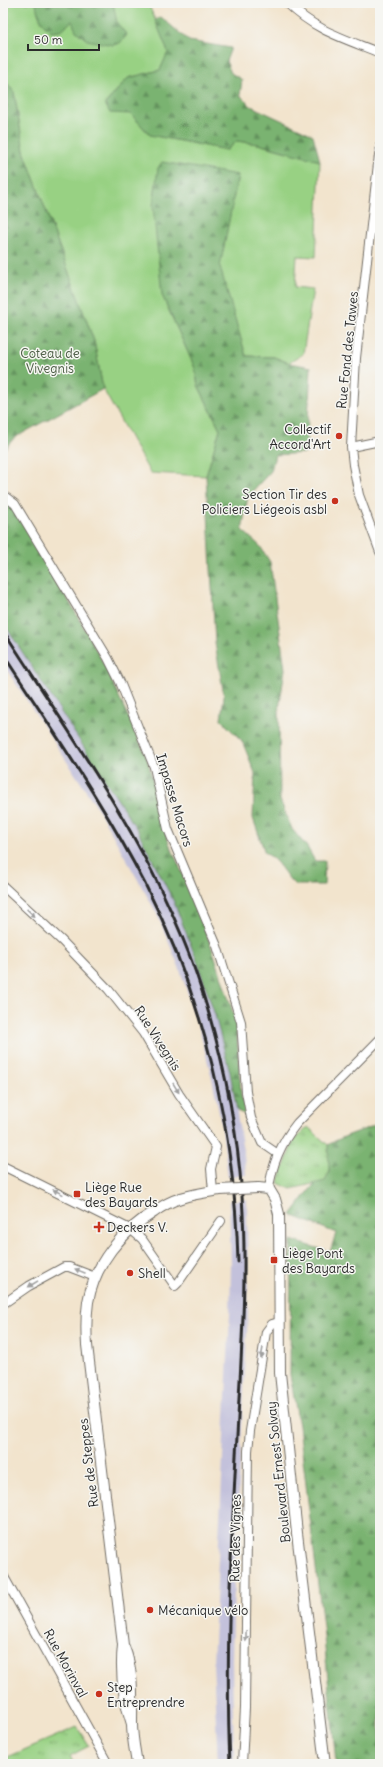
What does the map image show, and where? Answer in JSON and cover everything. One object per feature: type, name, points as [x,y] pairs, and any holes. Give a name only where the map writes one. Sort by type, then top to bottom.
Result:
[{"type":"street","points":[[287,3],[308,22],[323,30],[380,53]]},
{"type":"street","name":"Rue Fond des Tawes","points":[[380,146],[356,358],[351,447],[354,475],[359,495],[380,552]]},
{"type":"street","points":[[351,447],[380,441]]},
{"type":"street","name":"Impasse Macors","points":[[3,495],[15,504],[108,658],[120,682],[154,767],[168,829],[217,946],[241,1022],[246,1092],[251,1118],[262,1142],[278,1154]]},
{"type":"street","name":"Rue Vivegnis","points":[[3,886],[62,941],[108,988],[143,1033],[179,1094],[216,1147],[211,1168],[216,1190]]},
{"type":"street","points":[[269,1189],[271,1174],[285,1138],[380,1039]]},
{"type":"street","points":[[3,1166],[130,1229],[142,1239],[174,1286],[178,1284],[221,1221]]},
{"type":"street","name":"Rue de Steppes","points":[[137,1764],[132,1724],[133,1689],[129,1660],[123,1645],[87,1345],[86,1322],[88,1303],[95,1278],[117,1242],[130,1229],[165,1205],[180,1198],[216,1190],[258,1188],[269,1189]]},
{"type":"street","name":"Boulevard Ernest Solvay","points":[[269,1189],[275,1199],[279,1214],[280,1373],[297,1533],[325,1764]]},
{"type":"street","points":[[3,1304],[29,1286],[64,1267],[69,1267],[95,1278]]},
{"type":"street","name":"Rue des Vignes","points":[[242,1764],[245,1708],[250,1431],[266,1332],[272,1324],[279,1322]]},
{"type":"street","name":"Rue Morinval","points":[[3,1574],[108,1764]]},
{"type":"shaded area","points":[[3,622],[118,798],[147,848],[174,902],[196,958],[215,1015],[230,1072],[246,1175],[228,1177],[222,1127],[212,1078],[197,1021],[179,967],[156,912],[98,809],[3,664]]},
{"type":"shaded area","points":[[247,1199],[248,1313],[234,1581],[232,1661],[234,1764],[218,1764],[213,1662],[230,1314],[231,1263],[229,1201]]},
{"type":"green space","points":[[3,3],[148,3],[169,52],[160,70],[128,78],[105,104],[131,114],[150,135],[227,150],[237,141],[258,144],[320,161],[316,257],[297,256],[295,287],[313,289],[303,354],[289,363],[274,357],[246,356],[219,267],[238,175],[162,295],[195,368],[198,385],[220,429],[206,476],[150,473],[103,389],[94,341],[24,151],[14,92],[3,78]]},
{"type":"green space","points":[[36,3],[113,3],[117,23],[127,35],[120,43],[113,45],[87,40],[76,31],[72,21],[60,31],[51,32],[40,19]]},
{"type":"green space","points":[[161,17],[189,41],[231,48],[226,61],[231,73],[242,80],[240,95],[251,106],[313,135],[320,161],[258,144],[237,141],[227,150],[150,135],[131,114],[110,113],[105,104],[128,78],[160,70],[168,52],[155,20]]},
{"type":"green space","name":"Coteau de Vivegnis","points":[[3,78],[14,92],[24,151],[94,341],[103,389],[14,438],[3,451]]},
{"type":"green space","points":[[162,162],[238,175],[220,267],[246,356],[274,357],[289,363],[311,367],[306,453],[275,455],[271,471],[248,496],[242,530],[260,546],[270,562],[285,669],[279,709],[280,800],[292,829],[307,847],[315,861],[325,861],[324,885],[295,885],[274,859],[265,853],[253,818],[255,773],[242,741],[221,720],[224,696],[215,643],[206,476],[220,429],[198,385],[195,368],[162,295],[153,206],[158,168]]},
{"type":"green space","points":[[3,495],[15,504],[105,666],[147,758],[167,838],[196,905],[236,1022],[241,1094],[246,1115],[237,1111],[230,1072],[215,1015],[196,958],[174,902],[138,831],[3,622]]},
{"type":"green space","points":[[380,1122],[380,1764],[336,1764],[323,1627],[299,1426],[290,1375],[291,1240],[330,1252],[336,1233],[291,1215],[315,1183],[325,1181],[329,1173],[328,1145]]},
{"type":"green space","points":[[308,1127],[328,1145],[329,1173],[325,1181],[291,1189],[278,1183],[293,1142]]},
{"type":"green space","points":[[77,1727],[89,1746],[70,1756],[74,1764],[3,1764],[3,1759]]},
{"type":"railway","points":[[3,630],[114,804],[164,895],[184,942],[202,991],[223,1066],[233,1118],[240,1170],[244,1251],[242,1334],[230,1590],[228,1677],[230,1764]]},
{"type":"railway","points":[[3,654],[95,796],[129,854],[166,928],[184,974],[200,1020],[213,1068],[223,1116],[231,1164],[236,1213],[238,1262]]},
{"type":"place","name":"Collectif Accord'Art","points":[[339,436]]},
{"type":"place","name":"Section Tir des Policiers Liégeois asbl","points":[[335,501]]},
{"type":"place","name":"Liège Rue des Bayards","points":[[77,1194]]},
{"type":"place","name":"Deckers V.","points":[[99,1227]]},
{"type":"place","name":"Liège Pont des Bayards","points":[[274,1260]]},
{"type":"place","name":"Shell","points":[[130,1273]]},
{"type":"place","name":"Mécanique vélo","points":[[150,1610]]},
{"type":"place","name":"Step Entreprendre","points":[[99,1694]]}]
